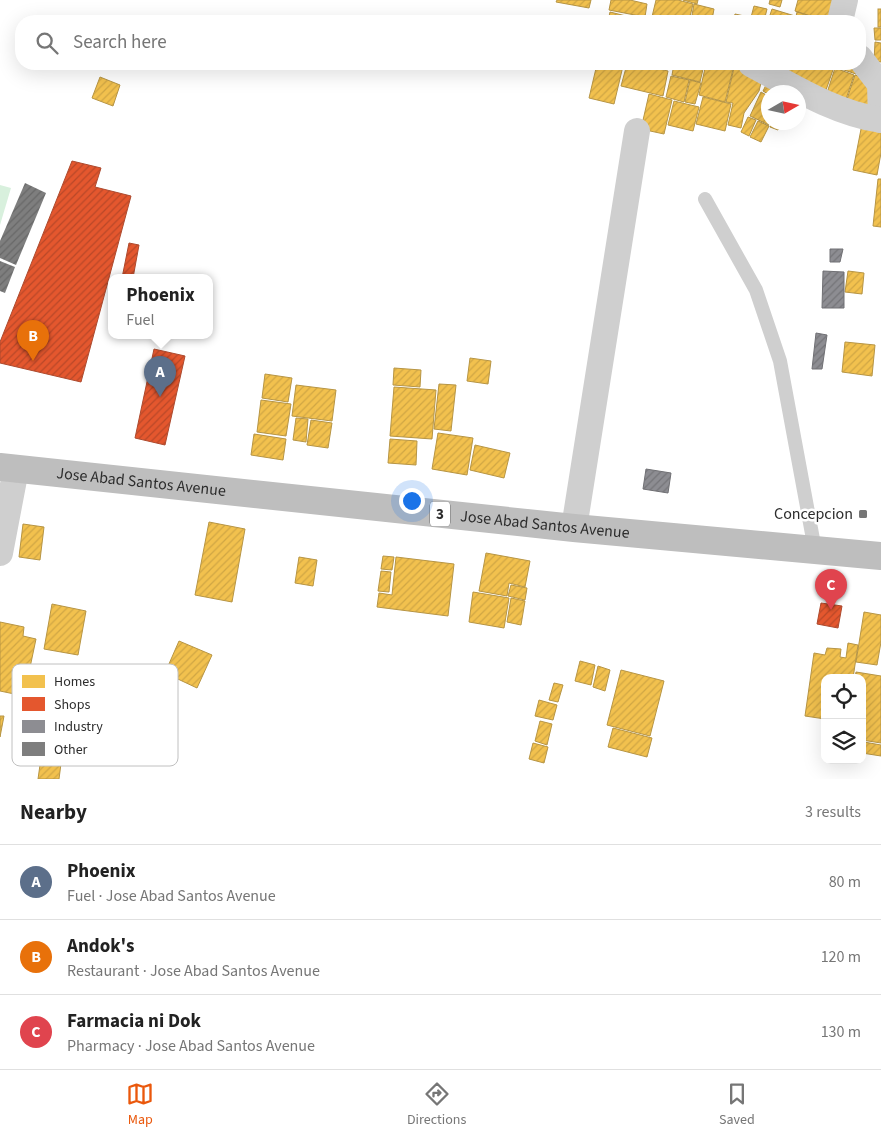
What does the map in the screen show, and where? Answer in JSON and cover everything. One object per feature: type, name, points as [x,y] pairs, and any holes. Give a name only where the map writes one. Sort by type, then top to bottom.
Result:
[{"type":"highway","name":"Jose Abad Santos Avenue","points":[[8,468],[574,528],[881,556]]},
{"type":"street","points":[[841,15],[845,0]]},
{"type":"street","points":[[762,70],[814,98],[860,117],[881,120],[880,84],[866,66]]},
{"type":"street","points":[[574,528],[637,131]]},
{"type":"street","points":[[0,553],[8,468]]},
{"type":"lane","points":[[704,199],[756,290],[780,361],[815,550]]},
{"type":"shaded area","points":[[0,185],[11,188],[0,225]]},
{"type":"building: Homes","points":[[557,0],[591,0],[589,8],[556,2]]},
{"type":"building: Homes","points":[[611,0],[630,0],[647,4],[645,15],[609,10]]},
{"type":"building: Homes","points":[[656,0],[678,0],[693,4],[690,15],[652,15]]},
{"type":"building: Homes","points":[[683,0],[698,0],[697,4]]},
{"type":"building: Homes","points":[[770,0],[782,0],[780,7],[769,4]]},
{"type":"building: Homes","points":[[798,0],[841,0],[837,15],[808,15],[795,11]]},
{"type":"building: Homes","points":[[694,4],[714,9],[713,15],[692,15]]},
{"type":"building: Homes","points":[[754,6],[767,9],[766,15],[752,15]]},
{"type":"building: Homes","points":[[772,9],[792,15],[770,15]]},
{"type":"building: Homes","points":[[878,9],[881,9],[881,27],[878,27]]},
{"type":"building: Homes","points":[[610,12],[622,15],[609,15]]},
{"type":"building: Homes","points":[[797,12],[807,15],[796,15]]},
{"type":"building: Homes","points":[[874,28],[881,28],[881,40],[875,40]]},
{"type":"building: Homes","points":[[875,42],[881,43],[881,62],[874,61]]},
{"type":"building: Homes","points":[[596,70],[622,70],[614,104],[589,98]]},
{"type":"building: Homes","points":[[625,70],[668,71],[663,96],[621,86]]},
{"type":"building: Homes","points":[[673,70],[703,70],[700,82],[672,75]]},
{"type":"building: Homes","points":[[705,70],[733,70],[725,102],[699,95]]},
{"type":"building: Homes","points":[[734,70],[763,75],[759,91],[744,113],[741,128],[728,125],[733,103],[726,102]]},
{"type":"building: Homes","points":[[789,70],[833,70],[825,93],[806,87],[806,85],[786,80]]},
{"type":"building: Homes","points":[[834,70],[854,75],[845,102],[826,96]]},
{"type":"building: Homes","points":[[844,70],[857,70],[856,74]]},
{"type":"building: Homes","points":[[855,75],[877,82],[868,110],[846,102]]},
{"type":"building: Homes","points":[[671,76],[689,80],[684,102],[666,97]]},
{"type":"building: Homes","points":[[100,77],[120,85],[113,106],[92,98]]},
{"type":"building: Homes","points":[[690,80],[701,83],[695,104],[685,102]]},
{"type":"building: Homes","points":[[768,81],[774,85],[766,85]]},
{"type":"building: Homes","points":[[761,92],[761,121],[750,116]]},
{"type":"building: Homes","points":[[649,94],[672,100],[664,134],[641,129]]},
{"type":"building: Homes","points":[[703,97],[731,104],[725,131],[696,124]]},
{"type":"building: Homes","points":[[674,101],[699,107],[693,131],[668,125]]},
{"type":"building: Homes","points":[[748,117],[756,120],[749,136],[741,132]]},
{"type":"building: Homes","points":[[863,119],[881,122],[881,153],[877,175],[853,170]]},
{"type":"building: Homes","points":[[758,121],[761,122],[761,130],[767,130],[761,142],[750,137]]},
{"type":"building: Homes","points":[[878,179],[881,179],[881,227],[873,226]]},
{"type":"building: Homes","points":[[848,271],[864,273],[862,294],[845,292]]},
{"type":"building: Homes","points":[[845,342],[875,345],[872,376],[842,372]]},
{"type":"building: Homes","points":[[470,358],[491,361],[488,384],[467,381]]},
{"type":"building: Homes","points":[[394,368],[421,370],[420,387],[393,385]]},
{"type":"building: Homes","points":[[265,374],[292,378],[288,402],[262,398]]},
{"type":"building: Homes","points":[[439,384],[456,385],[451,431],[434,429]]},
{"type":"building: Homes","points":[[296,385],[336,390],[332,421],[292,416]]},
{"type":"building: Homes","points":[[394,387],[436,390],[432,439],[390,436]]},
{"type":"building: Homes","points":[[261,400],[291,404],[286,436],[257,432]]},
{"type":"building: Homes","points":[[296,418],[308,419],[306,442],[293,440]]},
{"type":"building: Homes","points":[[311,420],[332,423],[328,448],[307,445]]},
{"type":"building: Homes","points":[[438,433],[473,438],[467,475],[432,469]]},
{"type":"building: Homes","points":[[254,434],[286,439],[283,460],[251,455]]},
{"type":"building: Homes","points":[[390,439],[417,441],[416,465],[388,463]]},
{"type":"building: Homes","points":[[475,445],[510,453],[504,478],[470,470]]},
{"type":"building: Homes","points":[[209,522],[245,529],[232,602],[195,595]]},
{"type":"building: Homes","points":[[23,524],[44,527],[40,560],[19,557]]},
{"type":"building: Homes","points":[[486,553],[530,561],[525,587],[509,583],[507,596],[479,591]]},
{"type":"building: Homes","points":[[383,556],[394,557],[392,570],[381,569]]},
{"type":"building: Homes","points":[[299,557],[317,560],[313,586],[295,583]]},
{"type":"building: Homes","points":[[396,557],[454,564],[448,616],[377,607],[379,593],[392,595]]},
{"type":"building: Homes","points":[[381,571],[391,572],[389,592],[378,591]]},
{"type":"building: Homes","points":[[511,585],[527,588],[525,600],[508,596]]},
{"type":"building: Homes","points":[[473,592],[509,598],[504,628],[469,622]]},
{"type":"building: Homes","points":[[511,598],[525,601],[521,625],[507,622]]},
{"type":"building: Homes","points":[[52,604],[86,611],[78,655],[44,649]]},
{"type":"building: Homes","points":[[864,612],[881,615],[881,642],[877,665],[856,662]]},
{"type":"building: Homes","points":[[0,622],[24,627],[23,636],[36,639],[31,664],[12,664],[12,694],[0,691]]},
{"type":"building: Homes","points":[[179,641],[212,655],[197,688],[178,679],[178,664],[169,664]]},
{"type":"building: Homes","points":[[848,643],[858,645],[854,674],[821,674],[821,718],[805,716],[814,653],[825,655],[827,648],[841,649],[840,657],[846,658]]},
{"type":"building: Homes","points":[[580,661],[595,665],[591,685],[575,681]]},
{"type":"building: Homes","points":[[598,666],[610,670],[605,691],[593,687]]},
{"type":"building: Homes","points":[[621,670],[664,681],[650,736],[607,725]]},
{"type":"building: Homes","points":[[856,672],[881,676],[881,743],[866,741],[866,674],[856,674]]},
{"type":"building: Homes","points":[[554,683],[563,685],[558,702],[549,700]]},
{"type":"building: Homes","points":[[539,700],[557,705],[553,720],[535,716]]},
{"type":"building: Homes","points":[[0,716],[4,716],[0,737]]},
{"type":"building: Homes","points":[[540,721],[552,724],[547,745],[535,741]]},
{"type":"building: Homes","points":[[613,728],[652,738],[647,757],[608,747]]},
{"type":"building: Homes","points":[[866,742],[881,745],[881,756],[866,754]]},
{"type":"building: Homes","points":[[533,743],[548,747],[544,763],[529,759]]},
{"type":"building: Homes","points":[[40,766],[61,766],[59,779],[38,779]]},
{"type":"building: Shops","points":[[72,161],[101,168],[95,187],[131,196],[110,274],[108,274],[108,282],[81,382],[0,363],[0,342]]},
{"type":"building: Shops","points":[[129,243],[139,245],[134,274],[123,274]]},
{"type":"building: Shops","points":[[154,349],[185,356],[165,445],[135,438]]},
{"type":"building: Shops","points":[[821,603],[842,606],[838,628],[817,624]]},
{"type":"building: Industry","points":[[830,249],[843,249],[840,262],[830,262]]},
{"type":"building: Industry","points":[[823,271],[844,272],[844,308],[822,308]]},
{"type":"building: Industry","points":[[816,333],[827,335],[822,369],[812,369]]},
{"type":"building: Industry","points":[[646,469],[671,473],[668,493],[643,489]]},
{"type":"building: Other","points":[[25,183],[46,193],[16,265],[0,258],[0,241]]},
{"type":"building: Other","points":[[0,261],[15,267],[5,293],[0,291]]},
{"type":"place","name":"Andok's","points":[[33,361]]},
{"type":"place","name":"Phoenix","points":[[160,397]]},
{"type":"place","name":"Concepcion","points":[[863,514]]},
{"type":"place","name":"Farmacia ni Dok","points":[[831,610]]}]
